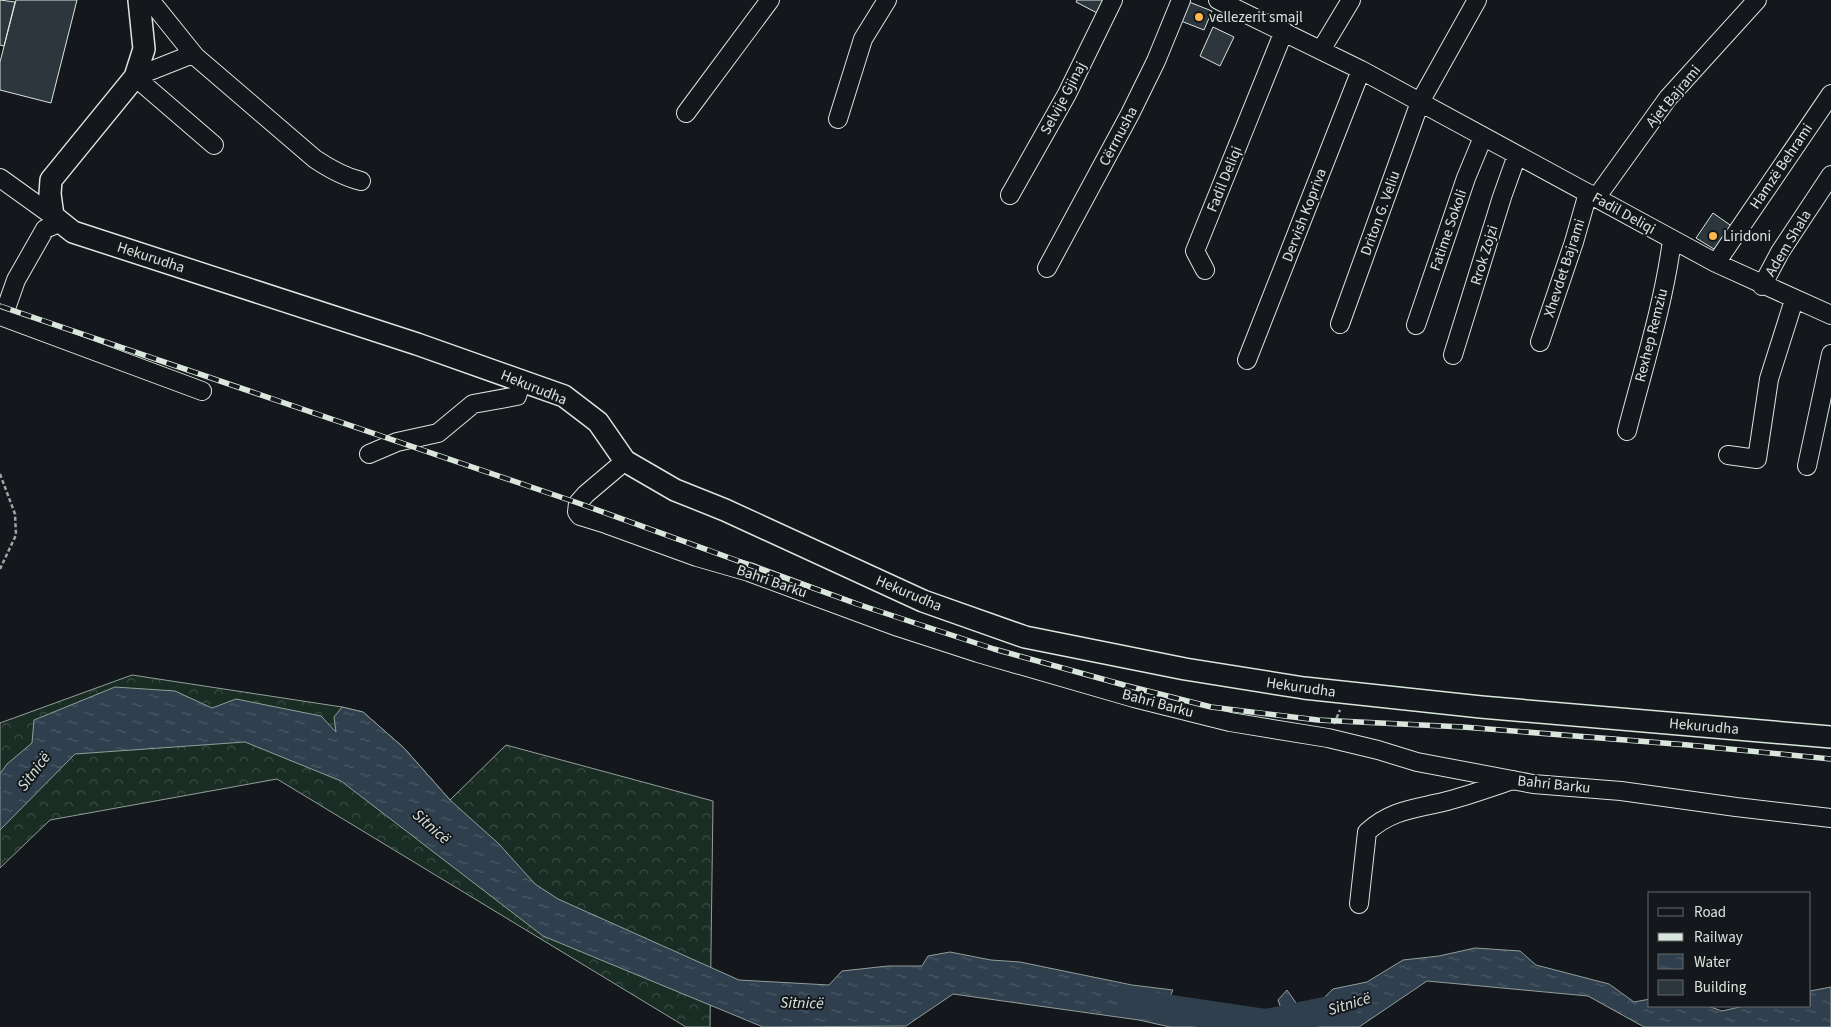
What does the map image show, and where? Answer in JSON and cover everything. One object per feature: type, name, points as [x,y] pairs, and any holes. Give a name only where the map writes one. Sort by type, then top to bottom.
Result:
[{"type":"main road","points":[[57,219],[50,194],[51,180],[135,77],[144,49],[139,0]]},
{"type":"main road","name":"Hekurudha","points":[[57,219],[73,232],[407,341],[564,396],[598,422],[625,461],[675,490],[725,510],[923,600],[1025,637],[1185,670],[1304,688],[1481,707],[1831,738]]},
{"type":"street","points":[[150,0],[195,56],[315,159],[330,170],[348,178],[361,181]]},
{"type":"street","points":[[686,113],[770,0]]},
{"type":"street","points":[[838,120],[863,39],[887,0]]},
{"type":"street","name":"Selvije Gjinaj","points":[[1010,195],[1067,94],[1113,0]]},
{"type":"street","name":"Cërrnusha","points":[[1047,268],[1130,114],[1156,61],[1181,0]]},
{"type":"street","name":"Fadil Deliqi","points":[[1218,0],[1361,70],[1716,264],[1831,315]]},
{"type":"street","points":[[1321,50],[1351,0]]},
{"type":"street","points":[[1420,102],[1477,0]]},
{"type":"street","name":"Ajet Bajrami","points":[[1592,196],[1668,98],[1757,0]]},
{"type":"street","name":"Fadil Deliqi","points":[[1205,270],[1194,251],[1284,31]]},
{"type":"street","points":[[195,56],[188,56],[135,77],[214,145]]},
{"type":"street","name":"Dervish Kopriva","points":[[1247,360],[1361,70]]},
{"type":"street","name":"Hamzë Behrami","points":[[1716,264],[1831,94]]},
{"type":"street","name":"Driton G. Veliu","points":[[1340,324],[1420,102]]},
{"type":"street","name":"Fatime Sokoli","points":[[1416,325],[1466,178],[1483,136]]},
{"type":"street","name":"Rrok Zojzi","points":[[1453,355],[1517,155]]},
{"type":"street","name":"Adem Shala","points":[[1762,286],[1780,252],[1831,175]]},
{"type":"street","points":[[0,178],[57,219],[45,228],[16,280],[3,317],[202,391]]},
{"type":"street","name":"Xhevdet Bajrami","points":[[1540,342],[1574,242],[1592,196]]},
{"type":"street","name":"Rexhep Remziu","points":[[1627,431],[1658,310],[1672,240]]},
{"type":"street","points":[[1728,455],[1757,459],[1769,379],[1794,300]]},
{"type":"street","points":[[1807,466],[1831,354]]},
{"type":"street","points":[[369,454],[397,442],[438,433],[473,404],[517,396],[522,380]]},
{"type":"street","name":"Bahri Barku","points":[[625,461],[578,503],[577,512],[580,516],[697,557],[749,572],[890,624],[978,653],[1134,698],[1230,722],[1328,738],[1417,762],[1532,784],[1621,790],[1736,807],[1831,818]]},
{"type":"street","points":[[1359,904],[1366,832],[1376,823],[1394,813],[1448,801],[1514,780]]},
{"type":"path","points":[[0,474],[15,514],[16,535],[1,564],[0,570]]},
{"type":"path","points":[[1328,738],[1346,692]]},
{"type":"green space","points":[[132,675],[342,707],[363,712],[404,748],[450,800],[506,745],[713,801],[710,1027],[686,1027],[277,779],[50,820],[0,868],[0,723]]},
{"type":"water","points":[[115,687],[175,691],[212,708],[236,699],[321,716],[336,732],[334,717],[342,707],[363,712],[404,748],[450,800],[499,844],[535,884],[558,899],[739,980],[829,985],[842,971],[888,966],[922,966],[928,956],[950,952],[991,960],[1020,962],[1132,985],[1173,990],[1166,1005],[1181,1020],[1214,1020],[1221,1003],[1252,1017],[1282,1011],[1278,1000],[1287,990],[1305,1016],[1333,989],[1367,982],[1403,960],[1439,956],[1475,948],[1520,951],[1536,965],[1609,984],[1634,1002],[1648,999],[1648,1007],[1711,1007],[1722,1011],[1740,1007],[1811,1007],[1811,991],[1831,987],[1831,1027],[1644,1027],[1588,996],[1427,981],[1359,1027],[1170,1027],[1139,1020],[953,994],[906,1026],[763,1027],[543,936],[341,781],[245,742],[75,754],[0,830],[0,774],[7,764],[32,743],[34,720]]},
{"type":"building","points":[[0,0],[15,2],[4,46],[0,45]]},
{"type":"building","points":[[16,0],[77,0],[51,103],[0,90],[0,62]]},
{"type":"building","points":[[1077,0],[1111,0],[1103,16],[1076,2]]},
{"type":"building","points":[[1189,2],[1212,11],[1204,30],[1181,21]]},
{"type":"building","points":[[1213,27],[1234,37],[1220,66],[1200,56]]},
{"type":"building","points":[[1713,213],[1733,227],[1717,251],[1696,238]]},
{"type":"waterway","name":"Sitnicë","points":[[1132,1003],[1266,1023],[1344,1007]]},
{"type":"railway","points":[[0,306],[578,503],[857,604],[994,649],[1211,707],[1318,720],[1463,727],[1688,745],[1831,759]]},
{"type":"place","name":"vellezerit smajl","points":[[1199,17]]},
{"type":"place","name":"Liridoni","points":[[1713,236]]}]
